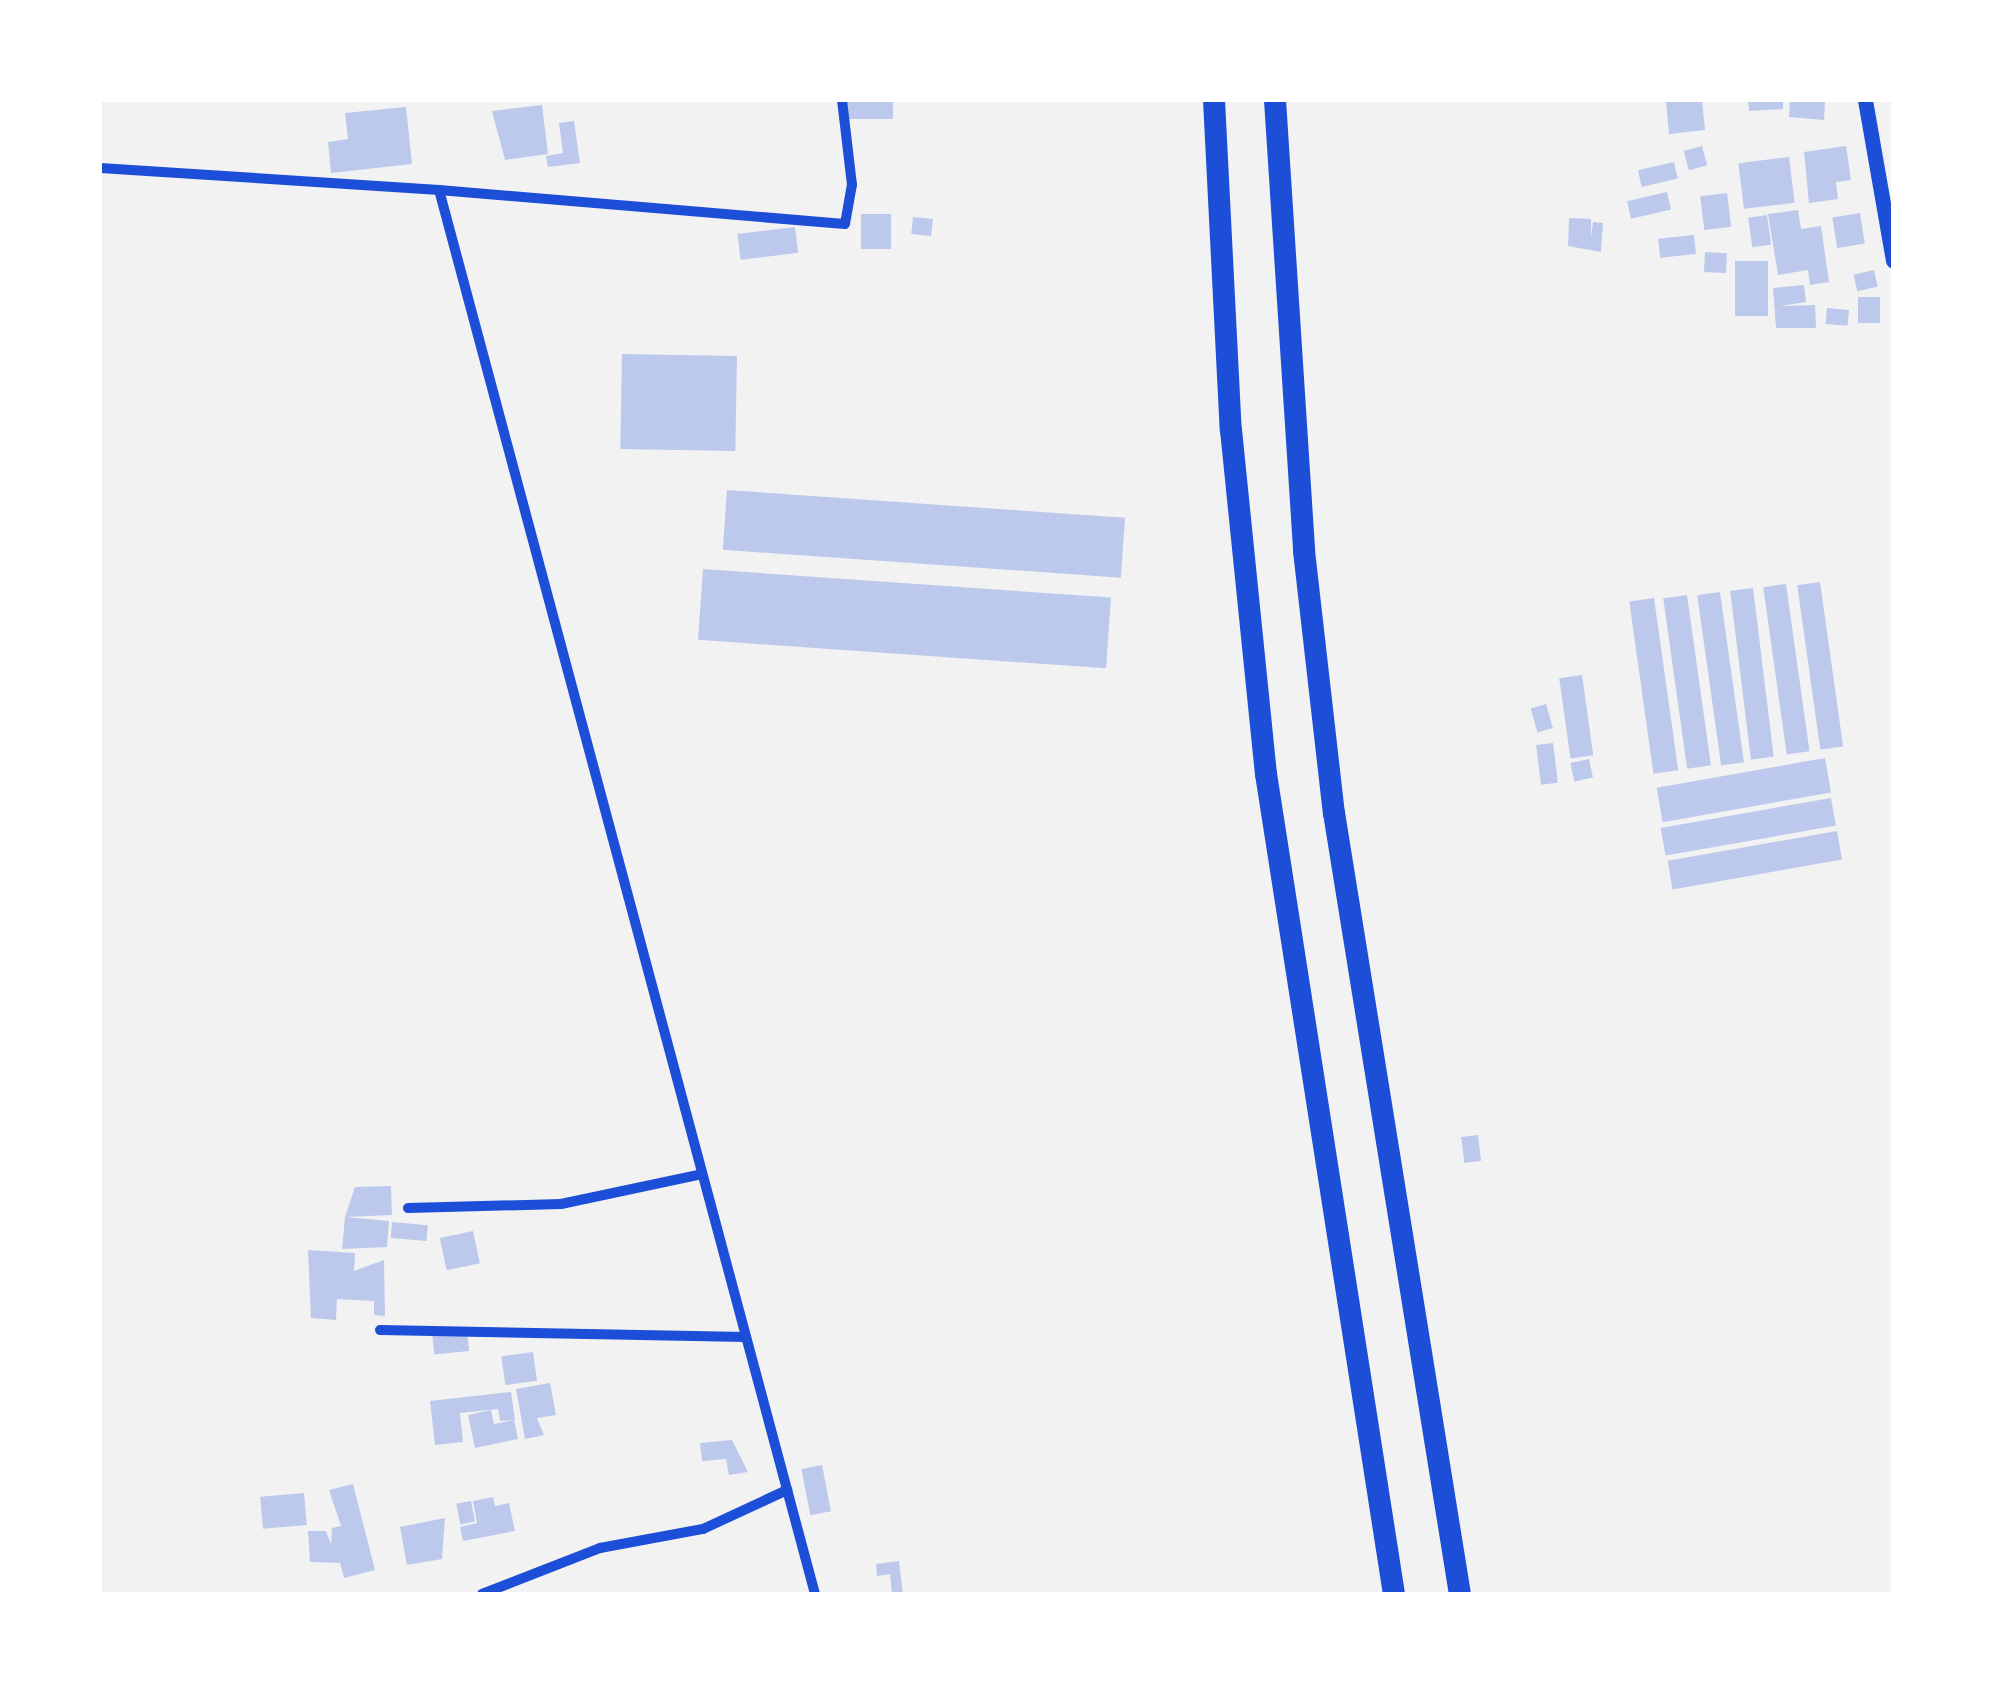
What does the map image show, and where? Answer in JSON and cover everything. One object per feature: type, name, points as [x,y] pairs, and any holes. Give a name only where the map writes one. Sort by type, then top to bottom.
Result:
[{"type":"highway","points":[[1214,100],[1230,430],[1266,774],[1394,1594]]},
{"type":"highway","points":[[1275,100],[1304,551],[1334,813],[1460,1594]]},
{"type":"street","points":[[100,168],[439,190],[844,224],[852,185],[842,100]]},
{"type":"street","points":[[1865,100],[1893,261]]},
{"type":"street","points":[[439,190],[815,1594]]},
{"type":"street","points":[[408,1208],[562,1204],[702,1174]]},
{"type":"street","points":[[380,1330],[746,1337]]},
{"type":"street","points":[[482,1594],[600,1548],[703,1529],[787,1490]]},
{"type":"building","points":[[843,100],[893,100],[893,119],[843,119]]},
{"type":"building","points":[[1702,100],[1705,130],[1669,134],[1666,102]]},
{"type":"building","points":[[1748,100],[1783,100],[1783,109],[1749,111]]},
{"type":"building","points":[[1790,100],[1825,100],[1824,120],[1789,117]]},
{"type":"building","points":[[542,105],[548,154],[505,160],[492,111]]},
{"type":"building","points":[[406,107],[412,164],[331,173],[328,142],[348,139],[345,113]]},
{"type":"building","points":[[574,121],[580,163],[548,167],[546,156],[563,153],[559,123]]},
{"type":"building","points":[[1702,146],[1707,165],[1689,170],[1684,151]]},
{"type":"building","points":[[1846,146],[1851,180],[1836,182],[1838,199],[1809,203],[1804,152]]},
{"type":"building","points":[[1789,157],[1795,203],[1744,209],[1738,163]]},
{"type":"building","points":[[1674,162],[1678,179],[1642,187],[1638,170]]},
{"type":"building","points":[[1667,192],[1671,210],[1631,219],[1627,201]]},
{"type":"building","points":[[1727,193],[1731,227],[1704,230],[1700,196]]},
{"type":"building","points":[[1798,210],[1801,229],[1821,226],[1829,282],[1810,285],[1808,270],[1778,275],[1768,214]]},
{"type":"building","points":[[1860,213],[1865,244],[1837,248],[1832,217]]},
{"type":"building","points":[[861,214],[891,214],[891,249],[861,249]]},
{"type":"building","points":[[1767,215],[1771,245],[1752,247],[1748,218]]},
{"type":"building","points":[[913,217],[933,219],[931,236],[911,234]]},
{"type":"building","points":[[1569,218],[1591,219],[1591,237],[1593,222],[1603,223],[1601,252],[1568,246]]},
{"type":"building","points":[[795,227],[798,253],[741,260],[737,234]]},
{"type":"building","points":[[1694,235],[1696,254],[1660,258],[1658,239]]},
{"type":"building","points":[[1705,252],[1727,253],[1726,273],[1704,272]]},
{"type":"building","points":[[1735,261],[1768,261],[1768,316],[1735,316]]},
{"type":"building","points":[[1874,270],[1878,287],[1857,291],[1854,275]]},
{"type":"building","points":[[1804,285],[1806,302],[1780,306],[1815,305],[1816,328],[1776,328],[1773,288]]},
{"type":"building","points":[[1858,297],[1880,297],[1880,323],[1858,323]]},
{"type":"building","points":[[1827,308],[1849,310],[1848,326],[1826,324]]},
{"type":"building","points":[[622,354],[737,356],[735,451],[620,449]]},
{"type":"building","points":[[727,490],[1125,518],[1121,578],[723,550]]},
{"type":"building","points":[[703,569],[1111,598],[1106,668],[698,640]]},
{"type":"building","points":[[1820,582],[1843,746],[1820,750],[1797,585]]},
{"type":"building","points":[[1786,584],[1810,751],[1787,755],[1763,587]]},
{"type":"building","points":[[1753,588],[1774,757],[1751,760],[1730,591]]},
{"type":"building","points":[[1720,592],[1744,762],[1721,766],[1697,595]]},
{"type":"building","points":[[1687,595],[1711,765],[1687,769],[1663,598]]},
{"type":"building","points":[[1654,598],[1678,770],[1653,774],[1629,601]]},
{"type":"building","points":[[1582,675],[1593,755],[1570,758],[1559,678]]},
{"type":"building","points":[[1546,704],[1553,728],[1538,732],[1531,708]]},
{"type":"building","points":[[1553,743],[1558,783],[1541,785],[1536,745]]},
{"type":"building","points":[[1825,758],[1831,792],[1663,822],[1657,788]]},
{"type":"building","points":[[1589,759],[1593,778],[1574,782],[1570,763]]},
{"type":"building","points":[[1831,798],[1836,826],[1665,856],[1661,828]]},
{"type":"building","points":[[1837,831],[1842,860],[1673,889],[1668,861]]},
{"type":"building","points":[[1478,1135],[1481,1161],[1464,1163],[1461,1137]]},
{"type":"building","points":[[391,1186],[392,1215],[345,1217],[355,1187]]},
{"type":"building","points":[[345,1217],[389,1221],[387,1247],[342,1249]]},
{"type":"building","points":[[392,1222],[428,1225],[426,1241],[391,1238]]},
{"type":"building","points":[[473,1231],[480,1263],[447,1270],[440,1238]]},
{"type":"building","points":[[308,1250],[355,1253],[354,1271],[384,1260],[385,1316],[374,1315],[374,1301],[337,1299],[336,1320],[311,1318]]},
{"type":"building","points":[[467,1331],[469,1351],[434,1355],[432,1335]]},
{"type":"building","points":[[533,1352],[537,1381],[505,1385],[501,1356]]},
{"type":"building","points":[[550,1383],[556,1415],[537,1418],[544,1435],[525,1439],[516,1389]]},
{"type":"building","points":[[511,1392],[515,1420],[500,1421],[498,1409],[460,1413],[463,1442],[435,1445],[430,1401]]},
{"type":"building","points":[[491,1410],[494,1424],[514,1420],[518,1439],[475,1448],[468,1415]]},
{"type":"building","points":[[732,1440],[748,1472],[729,1475],[726,1459],[702,1461],[700,1443]]},
{"type":"building","points":[[822,1465],[831,1511],[810,1515],[801,1469]]},
{"type":"building","points":[[353,1484],[375,1570],[344,1578],[340,1563],[310,1562],[308,1531],[326,1531],[331,1544],[332,1528],[341,1526],[329,1490]]},
{"type":"building","points":[[304,1493],[307,1525],[263,1529],[260,1497]]},
{"type":"building","points":[[493,1497],[495,1506],[509,1503],[515,1531],[463,1541],[460,1527],[477,1523],[473,1501]]},
{"type":"building","points":[[471,1501],[475,1522],[460,1524],[456,1504]]},
{"type":"building","points":[[445,1518],[442,1559],[407,1565],[400,1527]]},
{"type":"building","points":[[899,1561],[903,1594],[892,1594],[890,1574],[877,1576],[876,1564]]}]
